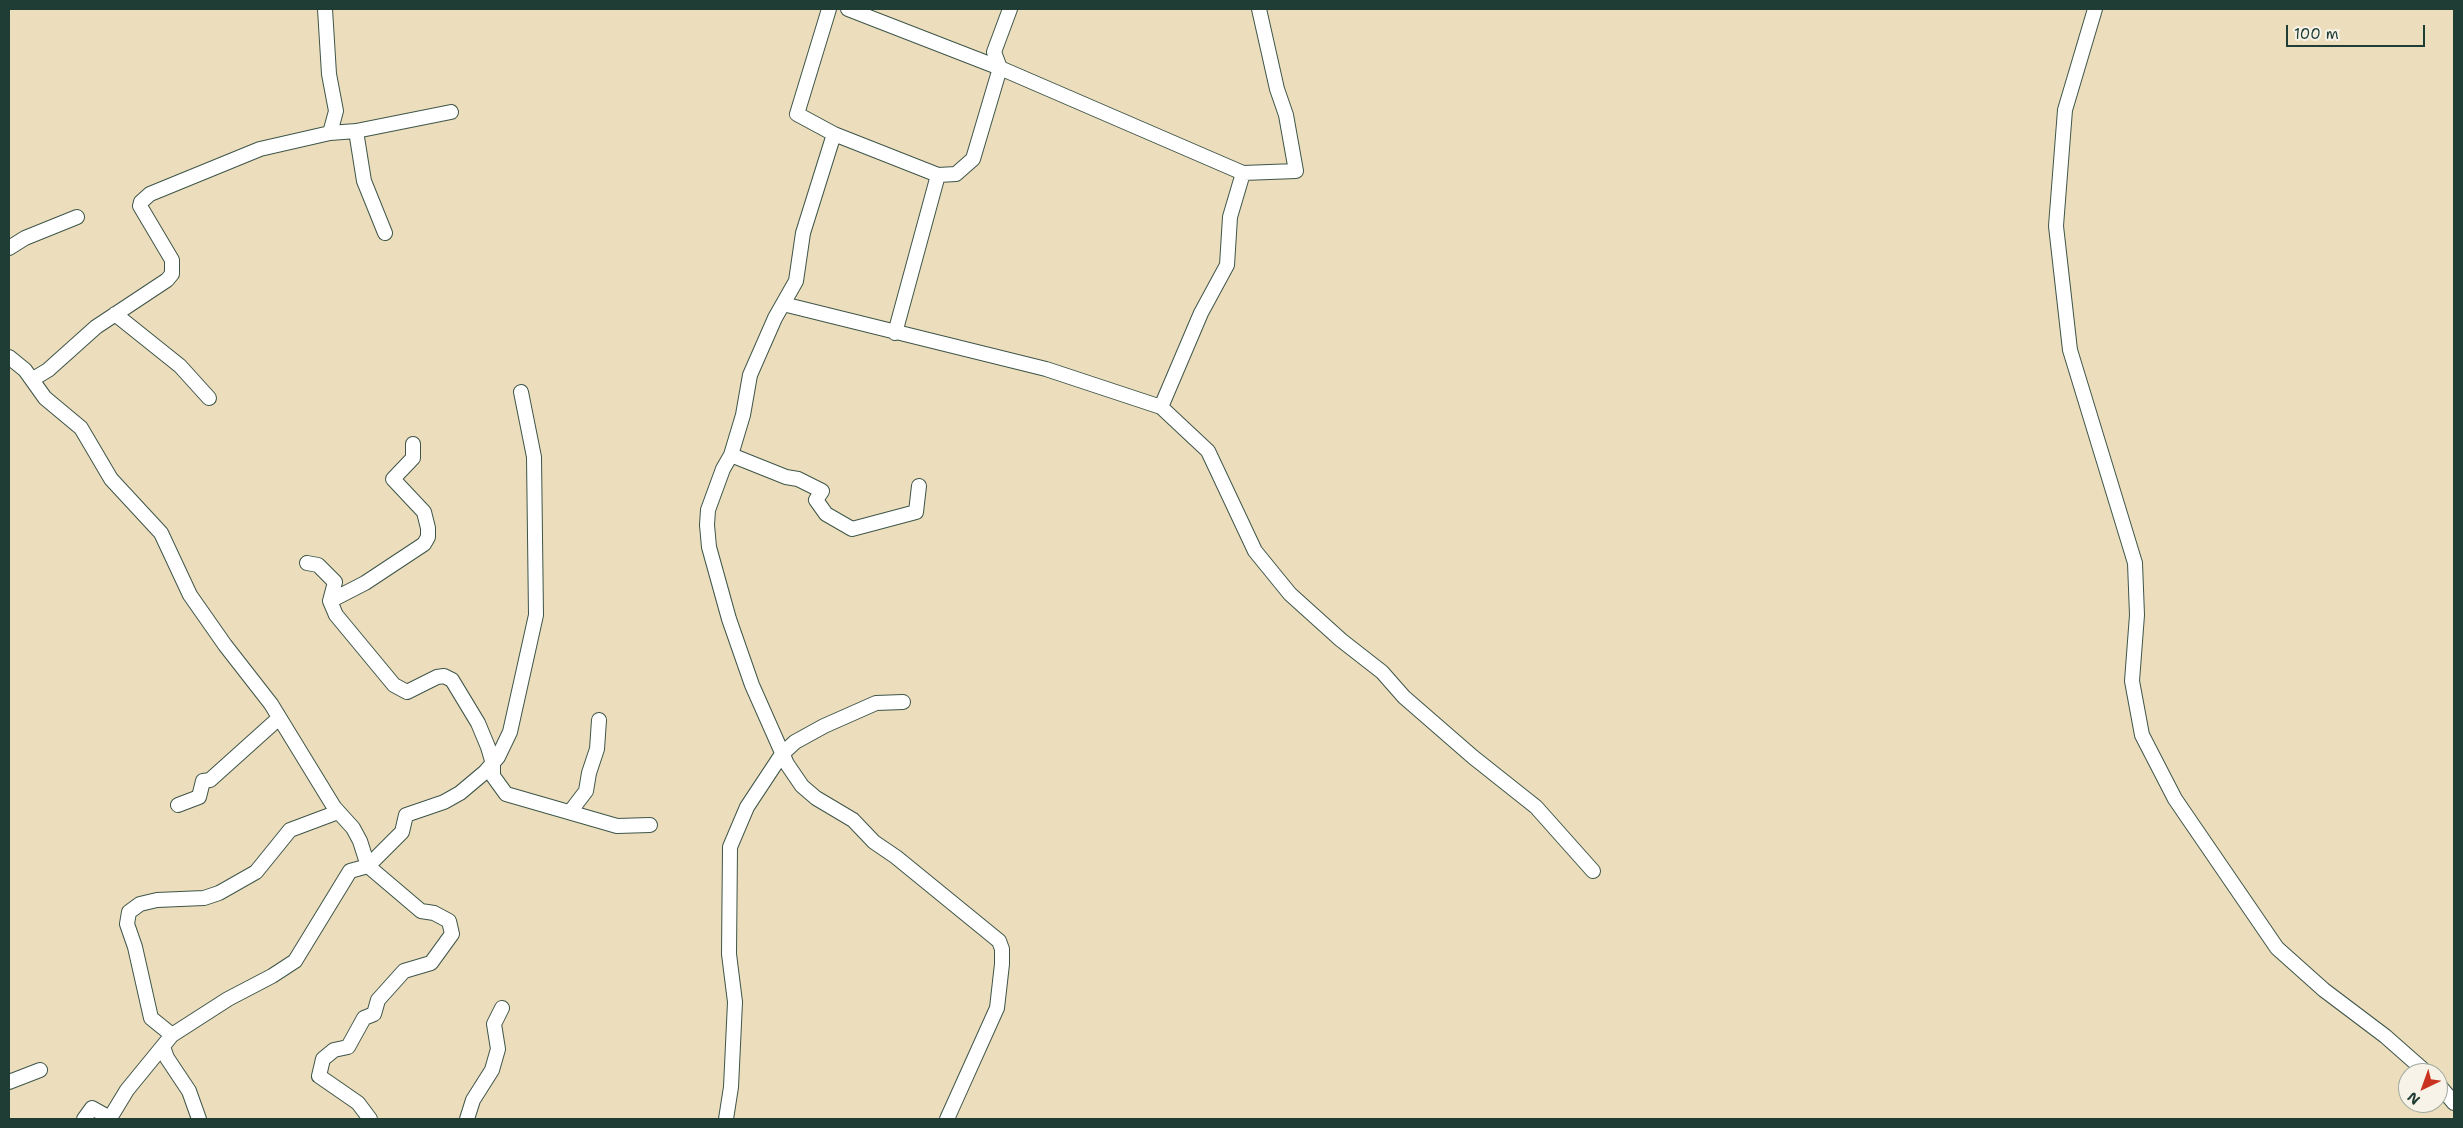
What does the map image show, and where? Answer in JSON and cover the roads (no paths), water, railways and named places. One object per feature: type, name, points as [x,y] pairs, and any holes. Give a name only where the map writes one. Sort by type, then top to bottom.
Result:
[{"type":"street","points":[[326,9],[328,74],[336,111],[330,133]]},
{"type":"street","points":[[829,9],[797,114],[834,134],[938,175],[956,174],[973,159],[1000,68],[994,52],[1010,9]]},
{"type":"street","points":[[848,9],[1000,68],[1243,173],[1296,171],[1286,115],[1277,90],[1259,9]]},
{"type":"street","points":[[2095,9],[2066,110],[2056,226],[2070,350],[2135,563],[2137,615],[2132,681],[2142,735],[2175,799],[2277,948],[2324,990],[2385,1036],[2416,1063]]},
{"type":"street","points":[[33,379],[48,370],[96,327],[167,280],[173,268],[172,260],[140,206],[144,198],[260,149],[330,133],[356,131],[451,112]]},
{"type":"street","points":[[356,131],[364,181],[385,233]]},
{"type":"street","points":[[834,134],[803,233],[796,281],[783,304],[750,375],[745,408],[731,455],[723,468],[708,510],[709,547],[736,641],[782,754],[802,786],[816,798],[853,820],[874,842],[896,856],[999,940],[1002,949],[1002,964],[997,1008],[947,1119]]},
{"type":"street","points":[[1161,407],[1201,313],[1215,291],[1227,266],[1230,217],[1243,173]]},
{"type":"street","points":[[895,333],[938,175]]},
{"type":"street","points":[[9,248],[25,238],[77,217]]},
{"type":"street","points":[[783,304],[1046,369],[1161,407],[1208,451],[1255,551],[1290,594],[1341,640],[1382,672],[1404,697],[1473,757],[1536,807],[1593,870]]},
{"type":"street","points":[[115,314],[180,366],[209,398]]},
{"type":"street","points":[[9,357],[33,379],[45,398],[81,428],[111,479],[161,533],[190,595],[279,718],[338,812],[353,828],[360,841],[368,866],[422,911],[434,912],[449,921],[452,934],[431,963],[404,971],[378,1000],[374,1014],[364,1018],[348,1046],[334,1050],[323,1059],[319,1076],[358,1104],[370,1119]]},
{"type":"street","points":[[84,1119],[92,1108],[110,1118],[127,1090],[172,1035],[228,999],[295,962],[350,871],[368,866],[402,832],[406,815],[444,802],[460,793],[498,757],[510,732],[536,615],[534,457],[521,392]]},
{"type":"street","points":[[330,601],[364,583],[416,551],[428,537],[424,512],[393,479],[413,458],[413,444]]},
{"type":"street","points":[[731,455],[822,491],[816,500],[826,514],[852,529],[916,512],[919,486]]},
{"type":"street","points":[[307,563],[318,564],[335,582],[330,601],[336,615],[394,686],[407,692],[437,677],[444,676],[452,680],[478,723],[492,764],[492,776],[506,794],[617,826],[650,826]]},
{"type":"street","points":[[726,1119],[731,1088],[735,1002],[729,954],[730,847],[747,807],[782,754],[810,733],[844,716],[876,703],[903,702]]},
{"type":"street","points":[[178,805],[199,797],[203,781],[210,780],[279,718]]},
{"type":"street","points":[[570,812],[586,791],[588,773],[598,749],[599,720]]},
{"type":"street","points":[[172,1035],[151,1018],[128,924],[129,912],[140,904],[157,900],[204,898],[219,893],[256,872],[290,830],[338,812]]},
{"type":"street","points":[[467,1119],[473,1100],[492,1070],[498,1049],[494,1024],[502,1008]]},
{"type":"street","points":[[163,1046],[167,1058],[189,1091],[199,1119]]},
{"type":"street","points":[[9,1082],[40,1070]]}]
